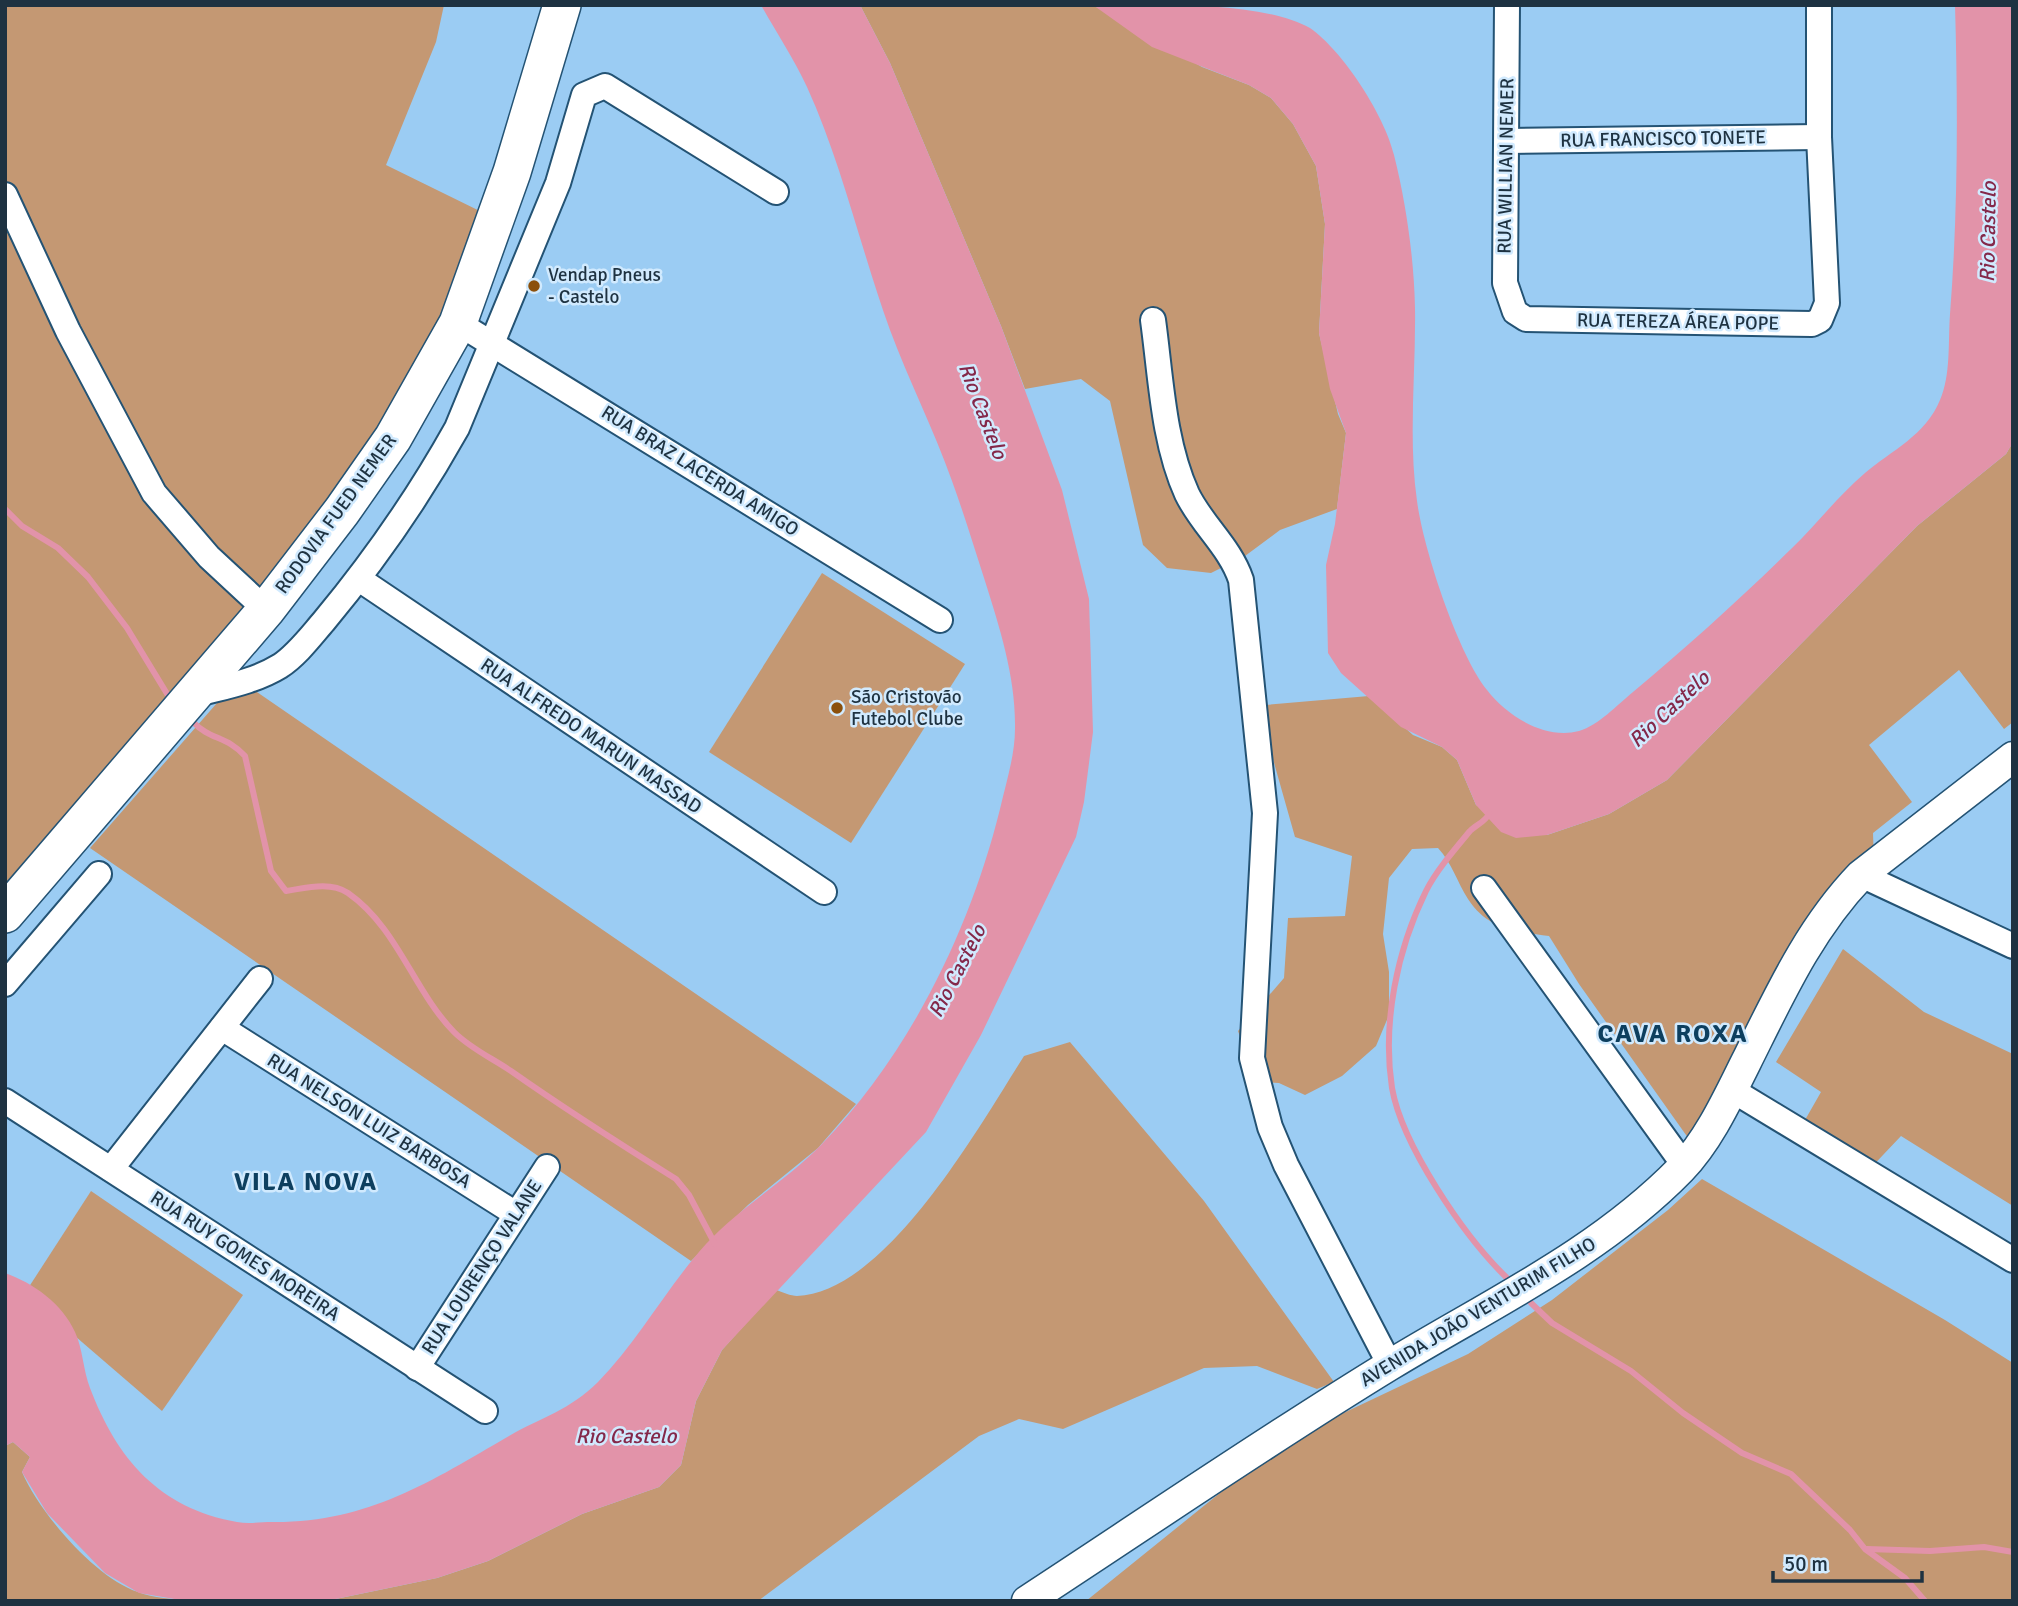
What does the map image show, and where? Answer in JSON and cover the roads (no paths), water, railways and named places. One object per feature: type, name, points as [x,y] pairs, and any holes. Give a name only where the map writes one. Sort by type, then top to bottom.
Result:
[{"type":"main road","name":"RODOVIA FUED NEMER","points":[[5,914],[266,610],[370,475],[458,324],[512,172],[562,5]]},
{"type":"street","name":"RUA WILLIAN NEMER","points":[[1507,5],[1505,283],[1510,304],[1515,312],[1526,319]]},
{"type":"street","points":[[1819,5],[1819,137]]},
{"type":"street","points":[[194,695],[261,677],[283,664],[302,647],[359,579],[442,456],[457,428],[558,183],[584,95],[605,86],[776,192]]},
{"type":"street","name":"RUA FRANCISCO TONETE","points":[[1507,141],[1819,137]]},
{"type":"street","name":"RUA TEREZA ÁREA POPE","points":[[1526,319],[1812,324],[1825,312],[1819,137]]},
{"type":"street","points":[[5,195],[68,331],[154,493],[209,557],[266,610]]},
{"type":"street","points":[[1153,320],[1168,424],[1181,478],[1204,521],[1236,564],[1241,580],[1265,813],[1252,1058],[1270,1127],[1286,1165],[1390,1365]]},
{"type":"street","name":"RUA BRAZ LACERDA AMIGO","points":[[458,324],[493,342],[940,620]]},
{"type":"street","name":"RUA ALFREDO MARUN MASSAD","points":[[359,579],[824,892]]},
{"type":"street","name":"AVENIDA JOÃO VENTURIM FILHO","points":[[1027,1601],[1390,1365],[1592,1244],[1653,1196],[1684,1165],[1732,1090],[1802,951],[1842,895],[1861,875],[2013,757]]},
{"type":"street","points":[[5,984],[99,874]]},
{"type":"street","points":[[1861,875],[2013,946]]},
{"type":"street","points":[[1484,888],[1684,1165]]},
{"type":"street","points":[[111,1170],[260,979]]},
{"type":"street","name":"RUA NELSON LUIZ BARBOSA","points":[[222,1028],[516,1214]]},
{"type":"street","points":[[1732,1090],[2013,1260]]},
{"type":"street","name":"RUA RUY GOMES MOREIRA","points":[[5,1101],[485,1411]]},
{"type":"street","name":"RUA LOURENÇO VALANE","points":[[417,1368],[547,1167]]},
{"type":"water","name":"Rio Castelo","points":[[761,5],[860,5],[890,63],[1001,326],[1062,490],[1089,599],[1093,732],[1084,802],[1076,837],[981,1035],[926,1132],[722,1350],[696,1401],[681,1465],[659,1487],[582,1514],[488,1561],[437,1578],[326,1601],[186,1601],[139,1593],[105,1573],[47,1513],[22,1472],[30,1457],[13,1442],[5,1446],[5,1273],[36,1288],[63,1312],[75,1332],[90,1388],[113,1437],[144,1476],[185,1505],[209,1515],[254,1523],[338,1515],[396,1497],[566,1406],[598,1382],[627,1349],[706,1244],[733,1218],[807,1158],[853,1110],[882,1072],[932,989],[972,900],[1000,809],[1014,749],[1015,710],[1006,654],[956,493],[890,330],[819,116],[802,77]]},
{"type":"water","name":"Rio Castelo","points":[[1093,5],[1235,8],[1289,19],[1310,28],[1323,38],[1349,68],[1372,104],[1394,155],[1411,250],[1415,308],[1414,477],[1426,545],[1443,600],[1476,673],[1495,700],[1528,724],[1566,733],[1579,731],[1601,719],[1733,604],[1800,540],[1855,482],[1917,433],[1934,412],[1946,380],[1955,237],[1955,5],[2013,5],[2012,444],[2006,454],[1917,526],[1667,780],[1609,814],[1547,835],[1516,838],[1501,832],[1476,805],[1457,760],[1442,747],[1401,727],[1341,673],[1328,653],[1326,565],[1335,524],[1346,433],[1330,389],[1319,333],[1325,224],[1316,166],[1293,124],[1271,98],[1249,85],[1152,47]]},
{"type":"waterway","points":[[5,509],[22,526],[58,548],[88,577],[127,628],[169,697]]},
{"type":"waterway","points":[[193,722],[245,756],[271,871],[286,891],[326,886],[348,893],[365,907],[393,941],[427,997],[454,1032],[474,1048],[676,1179],[689,1195],[715,1244]]},
{"type":"waterway","points":[[1489,814],[1470,831],[1440,868],[1416,914],[1394,987],[1389,1063],[1398,1111],[1421,1162],[1454,1214],[1506,1277]]},
{"type":"waterway","points":[[1531,1303],[1552,1323],[1631,1371],[1683,1413],[1742,1453],[1791,1474],[1850,1530],[1865,1549],[1905,1578],[1925,1601]]},
{"type":"waterway","points":[[1867,1549],[1930,1551],[1984,1547],[2013,1552]]},
{"type":"place","name":"Vendap Pneus - Castelo","points":[[534,286]]},
{"type":"place","name":"São Cristovão Futebol Clube","points":[[837,708]]},
{"type":"district","name":"CAVA ROXA","points":[[1673,1034]]},
{"type":"district","name":"VILA NOVA","points":[[306,1182]]}]
